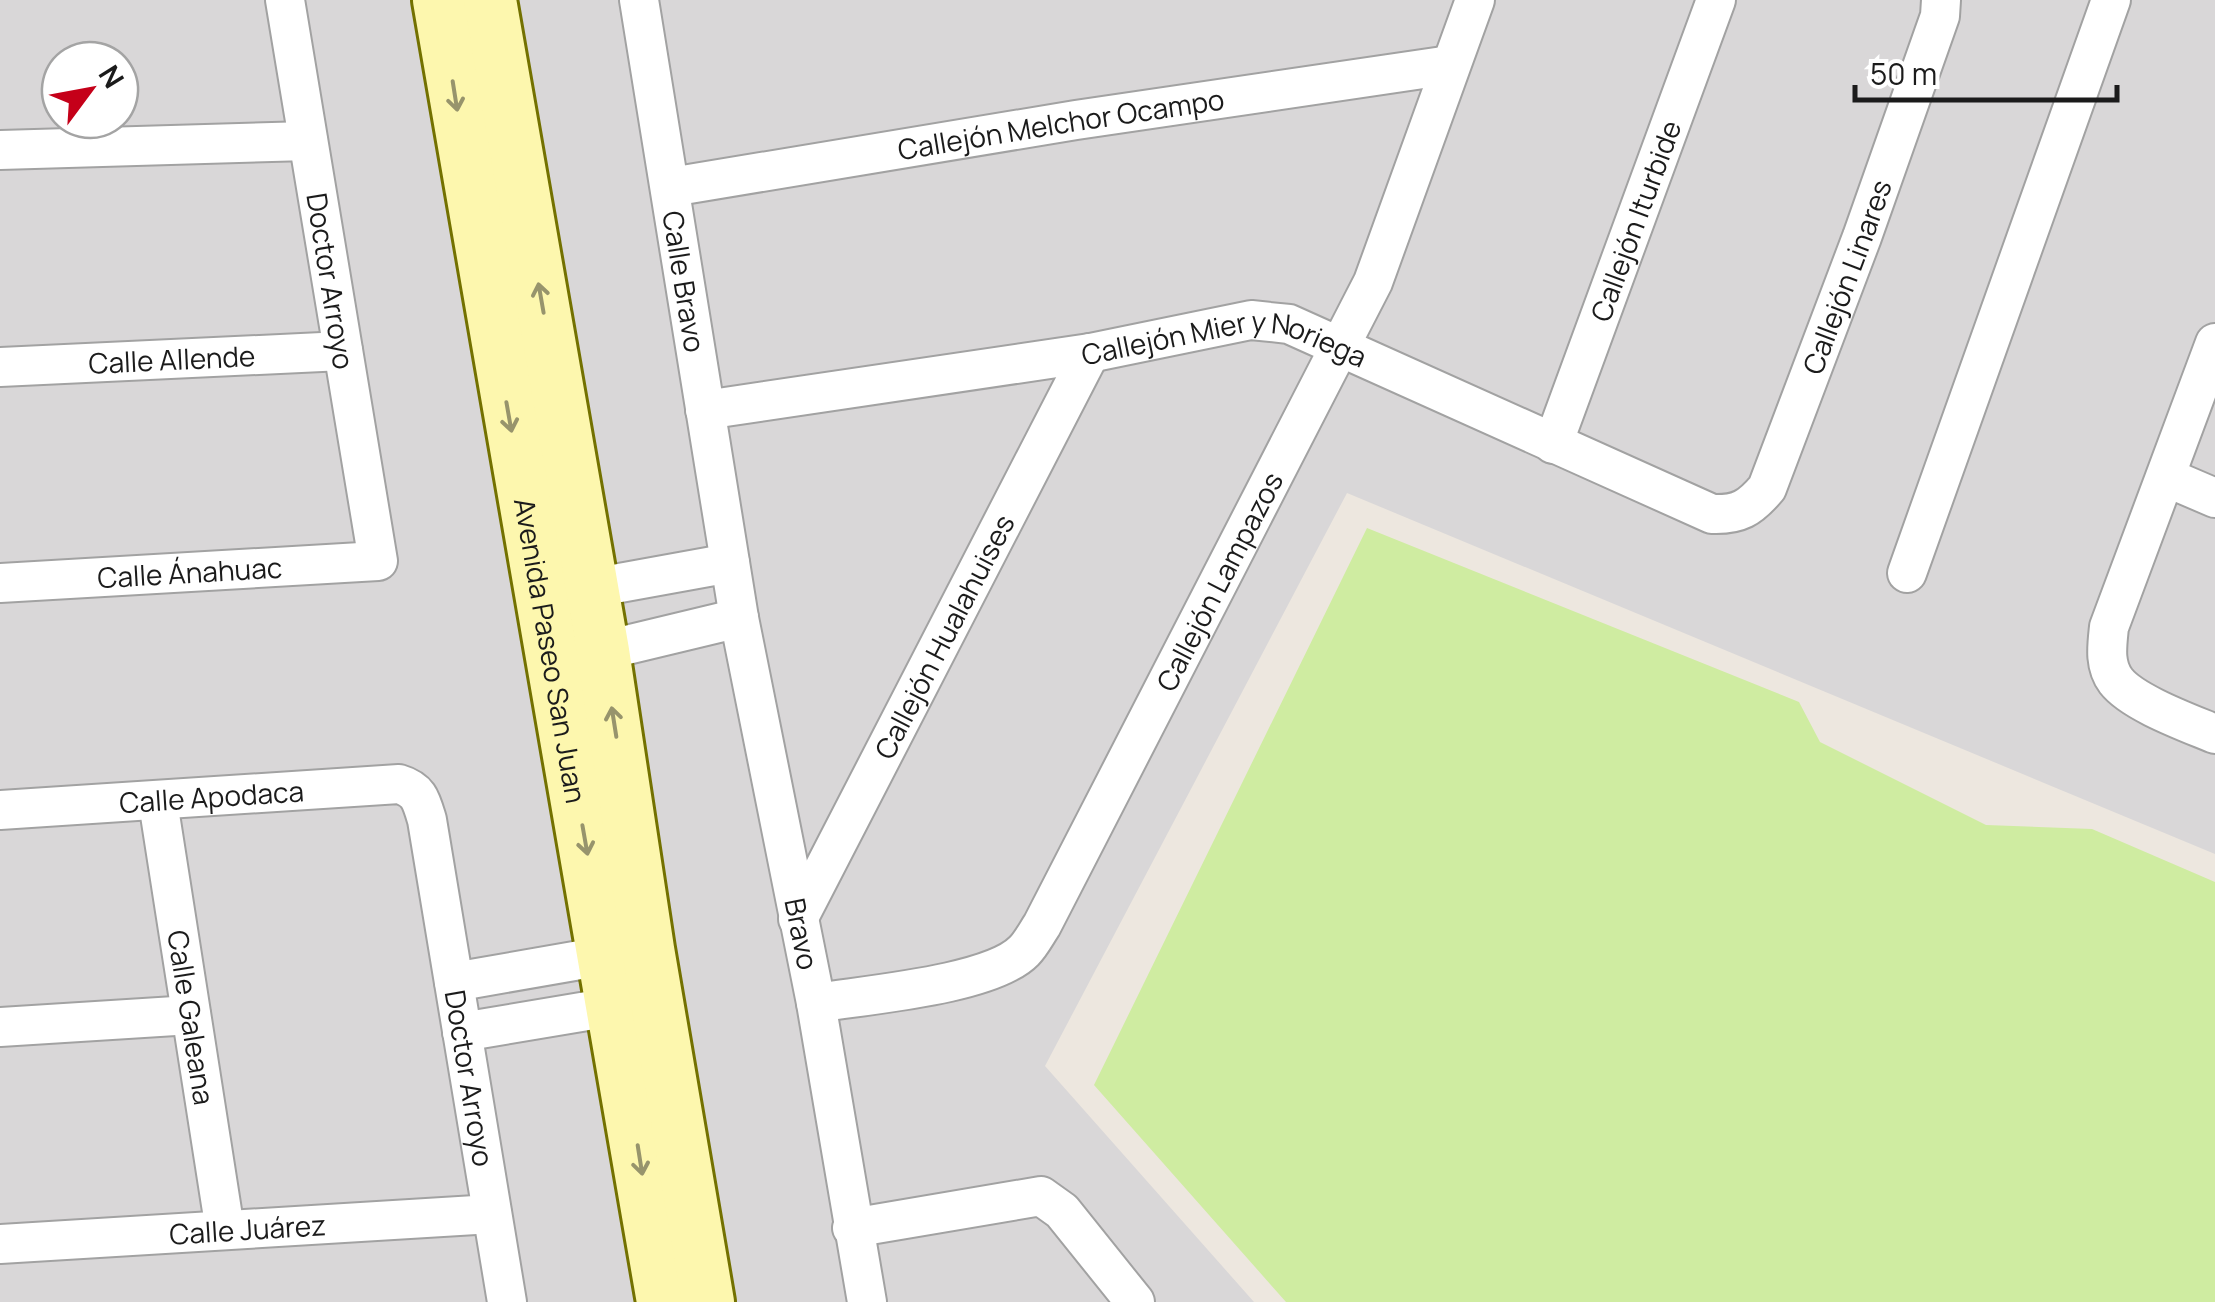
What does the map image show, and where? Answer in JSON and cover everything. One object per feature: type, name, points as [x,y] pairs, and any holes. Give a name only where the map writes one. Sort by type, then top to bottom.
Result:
[{"type":"street","name":"Doctor Arroyo","points":[[284,0],[378,561]]},
{"type":"street","name":"Avenida Paseo San Juan","points":[[439,0],[540,598],[579,656]]},
{"type":"street","name":"Avenida Paseo San Juan","points":[[490,0],[590,588],[579,656],[627,952],[708,1302]]},
{"type":"street","name":"Calle Bravo","points":[[640,0],[730,564]]},
{"type":"street","name":"Callejón Lampazos","points":[[816,1003],[962,978],[998,968],[1023,952],[1042,926],[1373,282],[1475,0]]},
{"type":"street","name":"Callejón Iturbide","points":[[1553,444],[1716,0]]},
{"type":"street","name":"Callejón Linares","points":[[1712,514],[1734,514],[1751,507],[1768,488],[1862,237],[1940,16],[1942,0]]},
{"type":"street","points":[[1907,573],[2111,0]]},
{"type":"street","name":"Callejón Melchor Ocampo","points":[[670,187],[1076,120],[1450,65]]},
{"type":"street","points":[[0,150],[308,141]]},
{"type":"street","name":"Callejón Mier y Noriega","points":[[705,410],[1090,353],[1251,320],[1288,324],[1712,514]]},
{"type":"street","points":[[2215,342],[2109,627],[2106,656],[2116,682],[2156,708],[2215,734]]},
{"type":"street","name":"Calle Allende","points":[[0,367],[343,352]]},
{"type":"street","name":"Callejón Hualahuises","points":[[798,919],[1090,353]]},
{"type":"street","points":[[2166,477],[2215,498]]},
{"type":"street","name":"Calle Ánahuac","points":[[0,583],[378,561]]},
{"type":"street","points":[[540,598],[730,564]]},
{"type":"street","name":"Bravo","points":[[730,564],[816,1003],[867,1302]]},
{"type":"street","points":[[579,656],[739,618]]},
{"type":"street","name":"Calle Apodaca","points":[[0,810],[399,784],[413,788],[420,796]]},
{"type":"street","name":"Doctor Arroyo","points":[[420,796],[507,1302]]},
{"type":"street","name":"Calle Galeana","points":[[158,802],[225,1230]]},
{"type":"street","points":[[454,982],[627,952]]},
{"type":"street","points":[[462,1032],[636,1003]]},
{"type":"street","name":"Avenida Paseo San Juan","points":[[636,1003],[663,1302]]},
{"type":"street","points":[[0,1027],[191,1015]]},
{"type":"street","points":[[852,1228],[1041,1196],[1062,1211],[1135,1302]]},
{"type":"street","name":"Calle Juárez","points":[[0,1244],[492,1214]]},
{"type":"shaded area","points":[[0,0],[2215,0],[2215,854],[1347,493],[1045,1066],[1254,1302],[0,1302]]},
{"type":"green space","points":[[1367,528],[1799,702],[1820,742],[1986,825],[2092,829],[2215,882],[2215,1302],[1286,1302],[1094,1085]]}]
